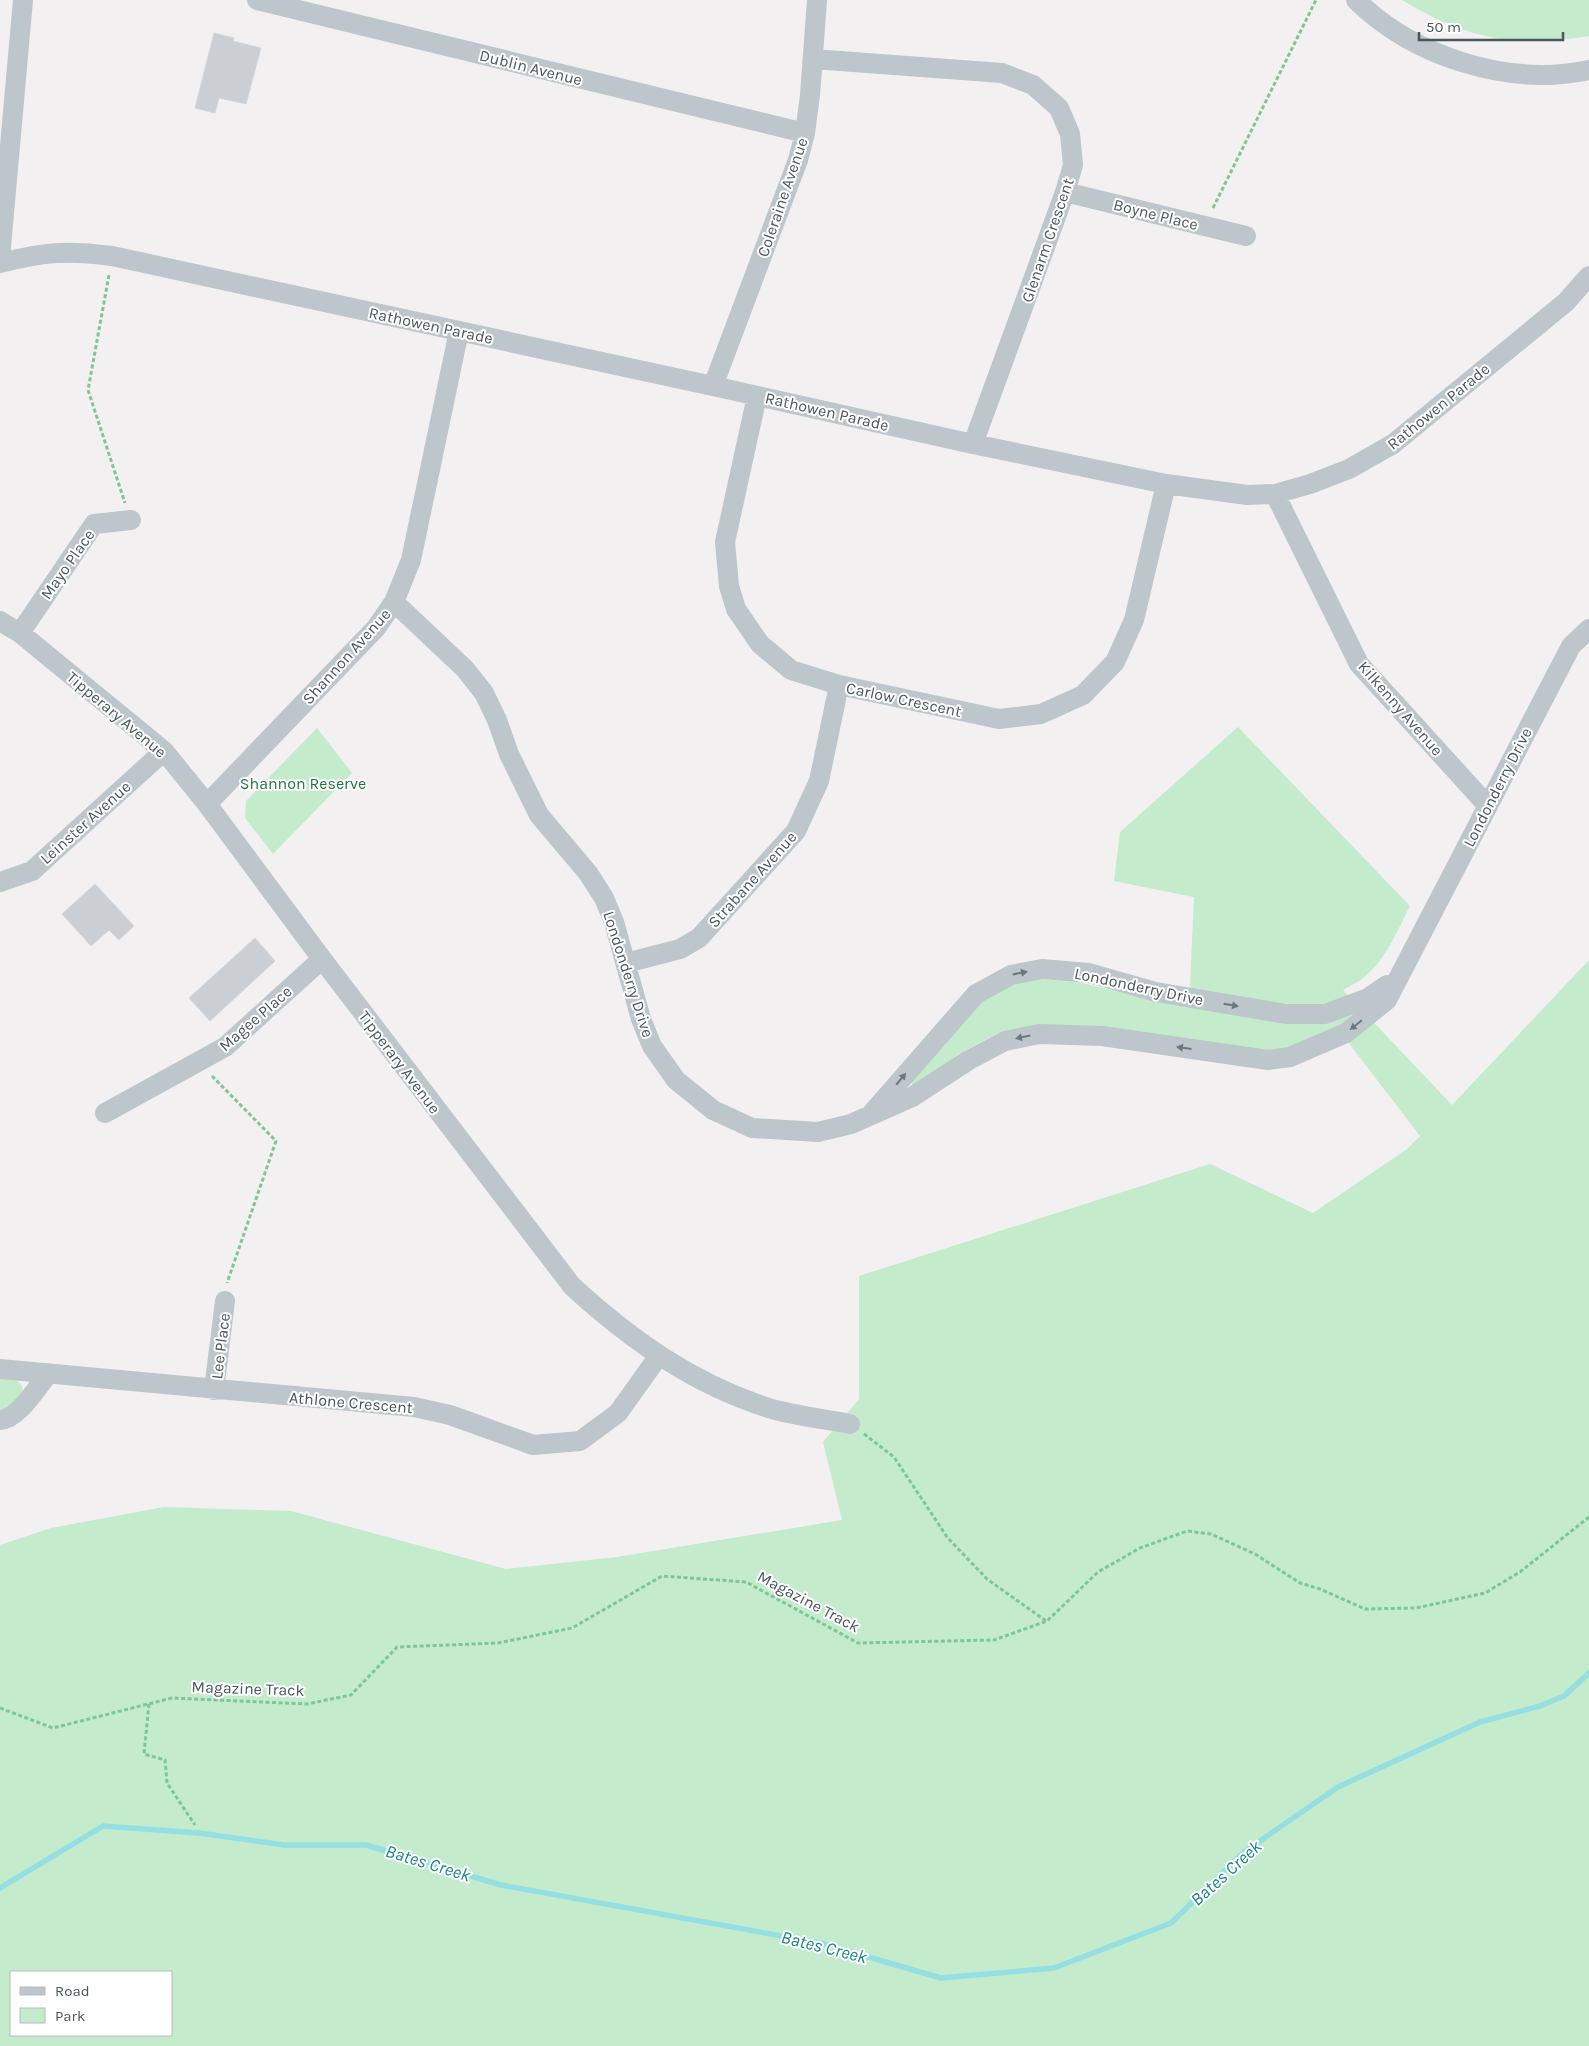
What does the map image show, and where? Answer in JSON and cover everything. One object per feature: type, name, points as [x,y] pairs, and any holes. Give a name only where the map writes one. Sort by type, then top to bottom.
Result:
[{"type":"street","points":[[0,258],[23,0]]},
{"type":"street","name":"Dublin Avenue","points":[[257,0],[805,133]]},
{"type":"street","name":"Coleraine Avenue","points":[[713,386],[798,160],[805,133],[817,0]]},
{"type":"street","points":[[1356,0],[1413,42],[1460,62],[1548,76],[1589,70]]},
{"type":"street","name":"Glenarm Crescent","points":[[813,59],[1002,73],[1033,85],[1059,108],[1070,134],[1073,165],[1065,192],[973,444]]},
{"type":"street","name":"Boyne Place","points":[[1065,192],[1246,236]]},
{"type":"street","name":"Rathowen Parade","points":[[0,263],[55,252],[75,251],[112,256],[973,444],[1166,484],[1212,492],[1275,494],[1310,484],[1349,469],[1393,444],[1566,302],[1589,276]]},
{"type":"street","name":"Shannon Avenue","points":[[207,804],[376,628],[394,602],[410,560],[459,331]]},
{"type":"street","name":"Carlow Crescent","points":[[757,396],[726,542],[729,586],[736,609],[760,644],[791,670],[839,685],[999,719],[1041,714],[1083,695],[1115,662],[1134,620],[1166,484]]},
{"type":"street","name":"Kilkenny Avenue","points":[[1275,494],[1359,664],[1487,805]]},
{"type":"street","name":"Mayo Place","points":[[20,633],[94,524],[131,520]]},
{"type":"street","name":"Londonderry Drive","points":[[394,602],[464,669],[484,693],[497,720],[509,754],[540,815],[588,873],[604,898],[614,922],[641,1019],[652,1046],[676,1080],[713,1110],[752,1128],[808,1132],[818,1132],[843,1126],[869,1116],[912,1097],[969,1060],[1005,1041],[1039,1034],[1102,1036],[1268,1060],[1290,1057],[1346,1033],[1387,1000],[1571,646],[1589,629]]},
{"type":"street","name":"Tipperary Avenue","points":[[0,622],[20,633],[164,751],[207,804],[322,959],[572,1286],[611,1322],[658,1357],[722,1390],[772,1409],[850,1424]]},
{"type":"street","name":"Strabane Avenue","points":[[626,964],[680,949],[700,938],[796,831],[819,781],[839,685]]},
{"type":"street","name":"Leinster Avenue","points":[[0,882],[32,871],[164,751]]},
{"type":"street","name":"Magee Place","points":[[105,1113],[226,1048],[322,959]]},
{"type":"street","name":"Londonderry Drive","points":[[869,1116],[937,1036],[976,994],[1011,975],[1042,969],[1089,973],[1156,992],[1286,1014],[1325,1014],[1368,998],[1400,977]]},
{"type":"street","name":"Lee Place","points":[[214,1390],[225,1301]]},
{"type":"street","name":"Athlone Crescent","points":[[0,1369],[414,1407],[450,1415],[533,1445],[580,1441],[618,1413],[658,1357]]},
{"type":"street","points":[[0,1420],[7,1420],[28,1400],[48,1374]]},
{"type":"path","points":[[1204,226],[1316,0]]},
{"type":"path","points":[[112,256],[88,390],[131,520]]},
{"type":"path","points":[[199,1063],[276,1141],[227,1280],[225,1301]]},
{"type":"path","points":[[850,1424],[894,1457],[947,1537],[982,1573],[1047,1621],[1098,1572],[1140,1548],[1187,1531],[1211,1534],[1255,1554],[1300,1583],[1320,1589],[1365,1609],[1416,1608],[1485,1594],[1520,1572],[1589,1517]]},
{"type":"path","name":"Magazine Track","points":[[0,1708],[53,1728],[172,1698],[308,1704],[351,1696],[397,1648],[498,1643],[572,1628],[662,1576],[746,1582],[858,1643],[994,1640],[1047,1621]]},
{"type":"path","points":[[149,1704],[144,1754],[165,1760],[166,1784],[194,1825]]},
{"type":"green space","points":[[1402,0],[1589,0],[1589,36],[1537,41],[1492,38],[1449,24],[1426,14]]},
{"type":"green space","points":[[1238,727],[1410,906],[1385,954],[1378,963],[1363,978],[1343,990],[1452,1105],[1589,960],[1589,2046],[0,2046],[0,1545],[51,1528],[164,1507],[291,1511],[506,1569],[617,1557],[842,1520],[823,1442],[859,1399],[859,1276],[1210,1164],[1313,1213],[1407,1149],[1420,1136],[1338,1029],[1289,1049],[1267,1050],[1037,1025],[998,1033],[962,1052],[914,1086],[910,1082],[980,1002],[1011,983],[1039,979],[1082,983],[1189,1008],[1194,897],[1114,881],[1120,832]]},
{"type":"green space","name":"Shannon Reserve","points":[[317,728],[352,773],[273,854],[245,818],[246,801]]},
{"type":"green space","points":[[0,1379],[17,1381],[23,1389],[15,1403],[0,1411]]},
{"type":"building","points":[[214,33],[234,38],[233,41],[261,48],[246,104],[219,98],[215,113],[195,108]]},
{"type":"building","points":[[95,884],[134,926],[119,940],[109,930],[91,946],[62,914]]},
{"type":"building","points":[[255,938],[275,961],[210,1021],[189,998]]},
{"type":"waterway","name":"Bates Creek","points":[[0,1888],[103,1826],[199,1833],[284,1845],[366,1845],[501,1885],[820,1943],[941,1978],[1054,1968],[1171,1923],[1244,1852],[1338,1787],[1480,1722],[1540,1706],[1564,1696],[1589,1673]]}]
